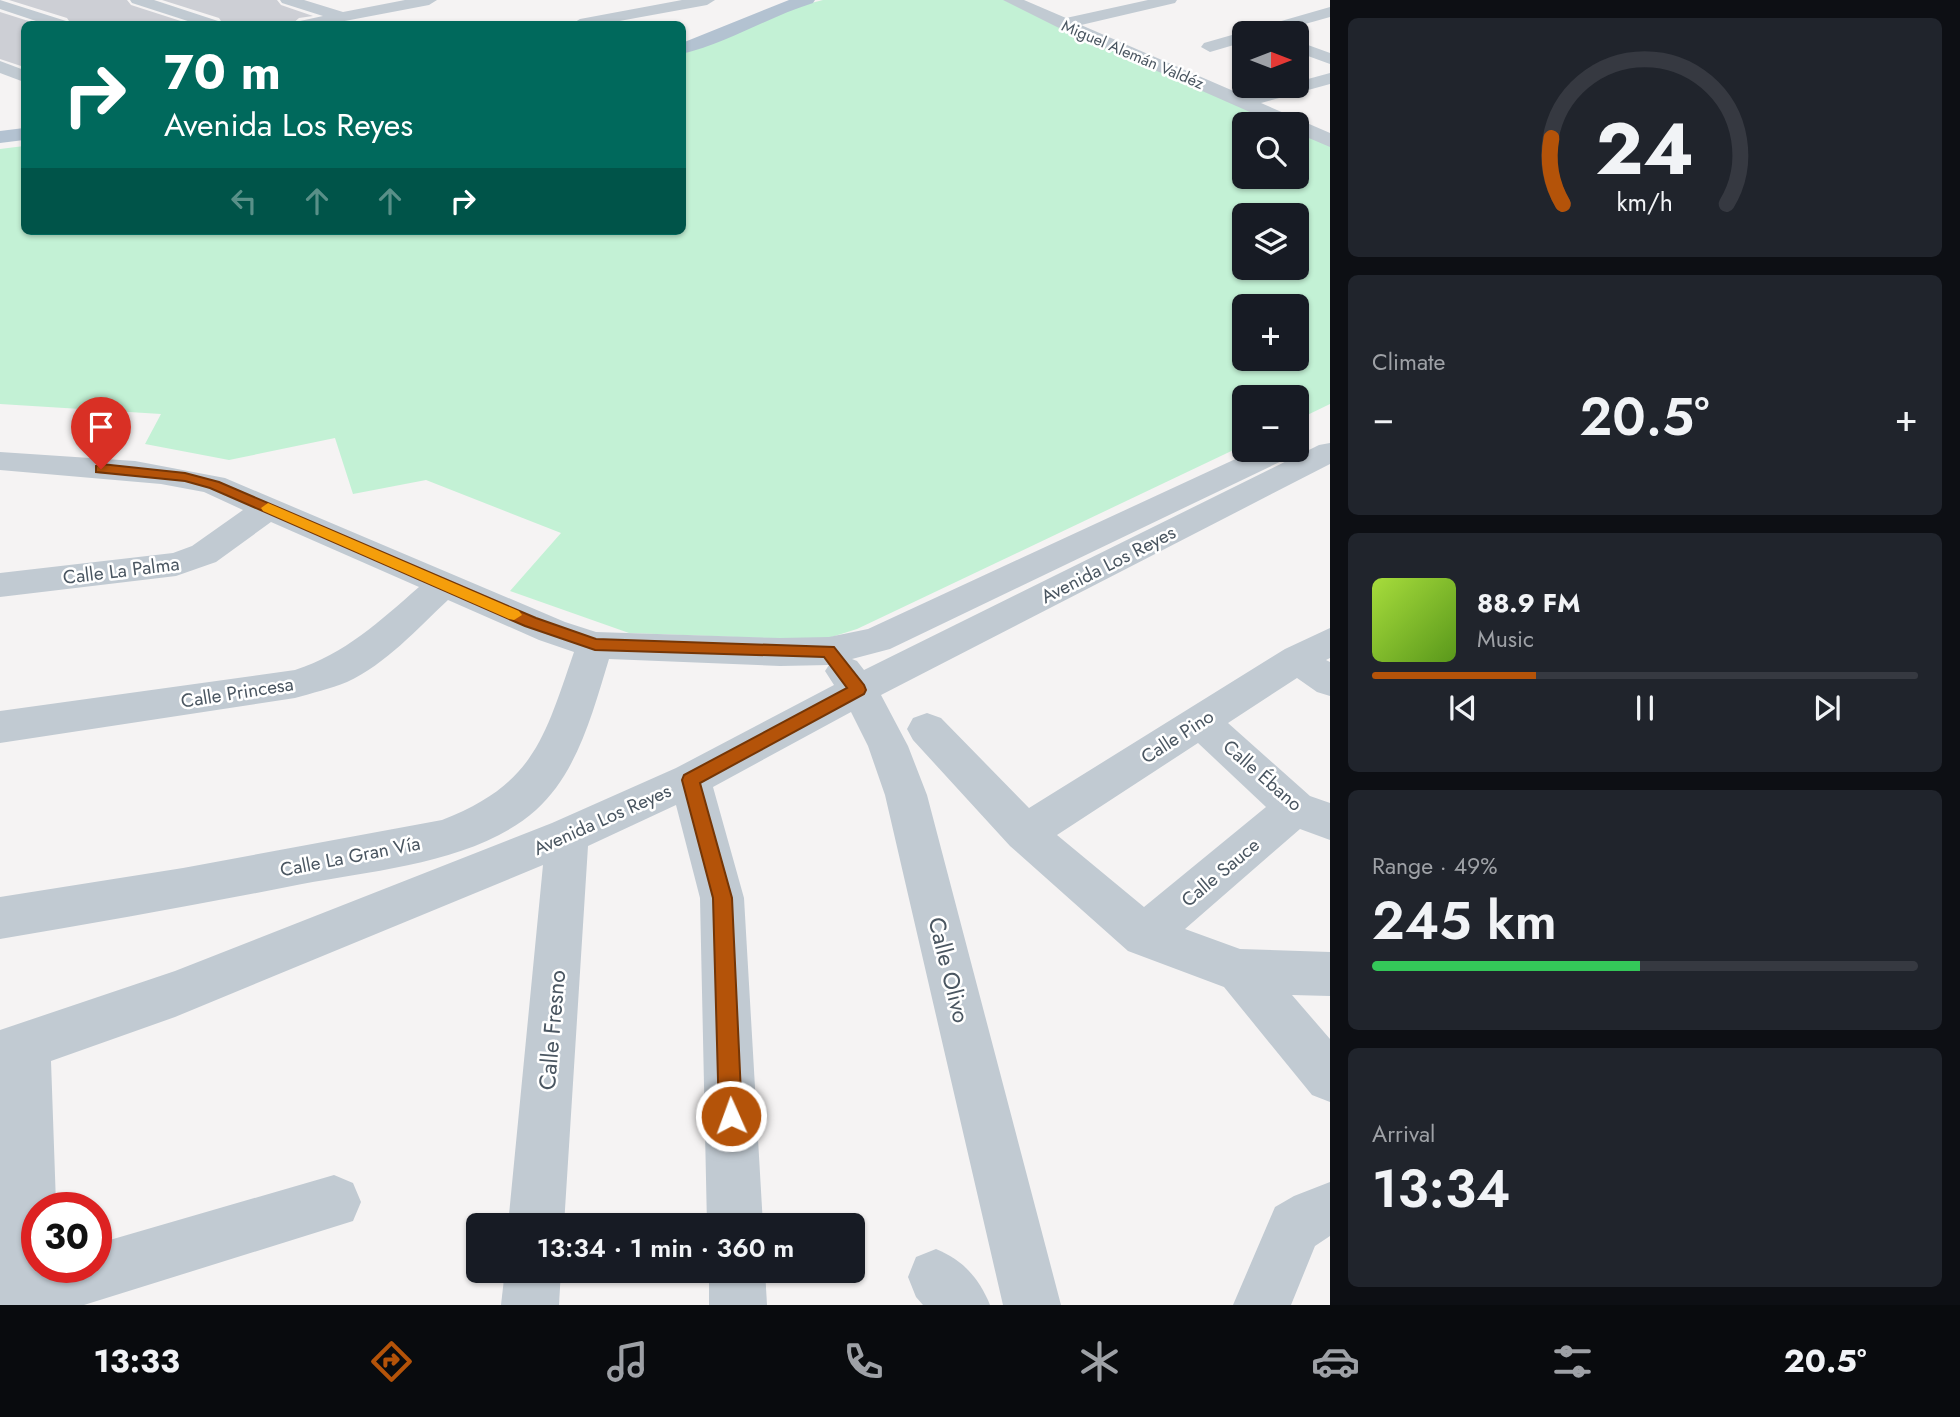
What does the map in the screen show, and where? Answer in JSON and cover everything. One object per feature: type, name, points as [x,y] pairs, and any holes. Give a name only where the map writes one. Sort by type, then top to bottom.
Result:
[{"type":"main road","points":[[686,39],[766,4],[782,0]]},
{"type":"main road","points":[[686,48],[722,35],[777,8],[807,0]]},
{"type":"main road","points":[[0,137],[21,134]]},
{"type":"main road","points":[[0,146],[21,142]]},
{"type":"street","points":[[138,0],[203,21]]},
{"type":"street","points":[[288,0],[345,17]]},
{"type":"street","points":[[323,21],[429,0]]},
{"type":"street","points":[[598,21],[707,0]]},
{"type":"street","name":"Miguel Alemán Valdéz","points":[[1011,0],[1266,112]]},
{"type":"street","points":[[1063,24],[1094,7],[1170,0]]},
{"type":"street","points":[[0,4],[51,21]]},
{"type":"street","points":[[588,4],[628,16]]},
{"type":"street","points":[[1094,7],[1126,30]]},
{"type":"street","points":[[1294,21],[1330,12]]},
{"type":"street","points":[[1210,47],[1232,39]]},
{"type":"street","points":[[0,66],[21,76]]},
{"type":"street","points":[[1180,74],[1207,67]]},
{"type":"street","points":[[0,82],[21,78]]},
{"type":"street","points":[[1309,84],[1330,78]]},
{"type":"street","points":[[1309,87],[1330,96]]},
{"type":"street","points":[[1244,102],[1258,98]]},
{"type":"street","name":"Miguel Alemán Valdéz","points":[[1309,131],[1330,141]]},
{"type":"street","points":[[1309,436],[1330,426]]},
{"type":"street","name":"Avenida Los Reyes","points":[[13,1051],[175,994],[568,836],[690,780],[858,690],[1330,452]]},
{"type":"street","name":"Avenida Los Reyes","points":[[0,460],[185,477],[214,485],[552,631],[595,645],[829,651],[877,640],[1254,462]]},
{"type":"street","name":"Calle La Palma","points":[[0,585],[191,560],[268,508]]},
{"type":"street","name":"Calle Princesa","points":[[0,727],[282,686],[320,677],[342,668],[382,638],[443,585]]},
{"type":"street","name":"Calle La Gran Vía","points":[[0,918],[183,888],[431,841],[478,825],[508,808],[532,788],[565,730],[595,645]]},
{"type":"street","points":[[1314,650],[1330,682]]},
{"type":"street","name":"Calle Pino","points":[[1025,833],[1314,650]]},
{"type":"street","name":"Calle Olivo","points":[[829,651],[858,690],[897,765],[1032,1305]]},
{"type":"street","name":"Calle Ébano","points":[[1200,721],[1312,815]]},
{"type":"street","points":[[927,729],[1025,833],[1144,936],[1240,971],[1330,974]]},
{"type":"street","points":[[690,780],[722,898],[735,1213]]},
{"type":"street","name":"Calle Sauce","points":[[1144,936],[1312,815]]},
{"type":"street","name":"Calle Fresno","points":[[537,1213],[568,836]]},
{"type":"street","points":[[1240,971],[1330,1077]]},
{"type":"street","points":[[4,1302],[20,1253],[29,1204],[13,1051]]},
{"type":"street","points":[[4,1302],[334,1202]]},
{"type":"street","points":[[1262,1305],[1295,1227],[1313,1214],[1330,1209]]},
{"type":"street","points":[[530,1305],[532,1283]]},
{"type":"street","points":[[737,1283],[738,1305]]},
{"type":"green space","points":[[823,0],[1004,0],[1256,112],[1232,112],[1232,189],[1309,189],[1309,135],[1330,145],[1330,404],[1309,414],[1309,385],[1232,385],[1232,451],[857,629],[822,640],[629,633],[510,591],[561,533],[426,480],[353,494],[335,438],[229,460],[145,444],[161,414],[0,404],[0,149],[21,146],[21,235],[686,235],[686,53],[784,10]]},
{"type":"building","points":[[9,0],[127,0],[131,5],[181,21],[69,21],[67,18]]},
{"type":"building","points":[[162,0],[277,0],[281,5],[313,16],[296,21],[221,21],[219,18]]},
{"type":"building","points":[[0,12],[28,21],[21,21],[21,66],[0,59]]},
{"type":"slow traffic","points":[[268,508],[514,615]]},
{"type":"route","points":[[101,469],[185,477],[214,485],[530,622],[595,645],[780,652],[829,651],[858,690],[690,780],[722,898],[731,1116]]}]
